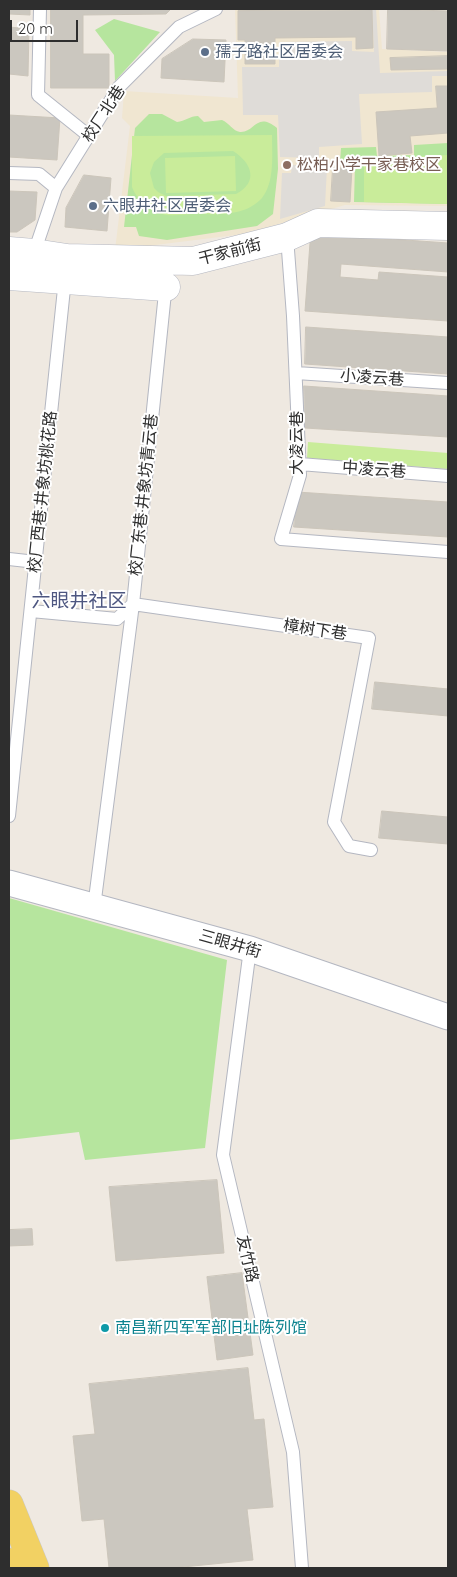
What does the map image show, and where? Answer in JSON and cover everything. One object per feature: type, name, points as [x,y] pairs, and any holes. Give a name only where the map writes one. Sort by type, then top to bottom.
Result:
[{"type":"main road","points":[[9,1504],[35,1568]]},
{"type":"main road","points":[[9,1562],[11,1568]]},
{"type":"street","name":"干家前街","points":[[21,252],[66,269],[167,274],[193,261],[287,237],[318,223],[448,226]]},
{"type":"street","points":[[9,276],[66,269]]},
{"type":"street","name":"三眼井街","points":[[9,883],[250,949],[448,1017]]},
{"type":"lane","points":[[40,9],[38,95],[89,136]]},
{"type":"lane","name":"校厂北巷","points":[[21,252],[56,188],[119,87],[180,27],[216,9]]},
{"type":"lane","points":[[9,172],[39,174],[56,188]]},
{"type":"lane","name":"大凌云巷","points":[[287,237],[293,316],[300,475],[281,539],[448,552]]},
{"type":"lane","name":"校厂西巷·井象坊桃花路","points":[[9,816],[66,269]]},
{"type":"lane","name":"校厂东巷·井象坊青云巷","points":[[94,907],[133,604],[167,274]]},
{"type":"lane","name":"小凌云巷","points":[[296,373],[448,383]]},
{"type":"lane","name":"中凌云巷","points":[[300,464],[448,476]]},
{"type":"lane","points":[[9,559],[36,562]]},
{"type":"lane","points":[[30,612],[117,619],[133,604]]},
{"type":"lane","name":"樟树下巷","points":[[133,604],[369,638],[334,822],[349,846],[371,850]]},
{"type":"lane","name":"友竹路","points":[[250,949],[222,1155],[293,1452],[302,1568]]},
{"type":"shaded area","name":"松柏小学干家巷校区","points":[[235,9],[379,9],[382,49],[448,52],[448,206],[345,205],[244,234],[115,250],[130,126],[122,118],[124,91],[238,98]]},
{"type":"shaded area","points":[[372,9],[376,9],[380,73],[448,71],[448,76],[432,76],[432,92],[359,94],[362,144],[319,147],[319,158],[280,157],[278,115],[243,115],[242,67],[279,67],[279,42],[352,41],[352,51],[374,52]]},
{"type":"shaded area","points":[[292,165],[327,167],[325,206],[280,219],[282,173],[291,173]]},
{"type":"green space","points":[[114,19],[160,32],[115,81],[114,55],[95,30]]},
{"type":"green space","points":[[149,114],[162,114],[177,122],[198,116],[204,122],[222,120],[240,132],[260,122],[270,123],[277,128],[278,169],[273,214],[257,226],[167,240],[139,236],[136,227],[124,227],[135,128]]},
{"type":"green space","points":[[272,135],[272,168],[269,184],[262,198],[247,209],[221,214],[161,214],[141,201],[132,187],[132,136]],"holes":[[[233,151],[240,156],[248,167],[250,178],[248,184],[236,194],[166,196],[154,188],[150,173],[154,162],[164,153]]]},
{"type":"green space","points":[[448,143],[448,204],[354,202],[355,164],[340,163],[341,148],[376,147],[377,156],[414,155],[414,145]]},
{"type":"green space","points":[[448,155],[448,204],[364,202],[364,159]]},
{"type":"green space","points":[[235,156],[236,191],[166,193],[165,158]]},
{"type":"green space","points":[[308,442],[448,453],[448,469],[307,458]]},
{"type":"green space","points":[[9,898],[227,960],[205,1148],[85,1160],[79,1132],[9,1140]]},
{"type":"building","points":[[9,9],[30,9],[30,15],[9,14]]},
{"type":"building","points":[[51,9],[171,9],[166,14],[83,15],[83,54],[109,54],[109,88],[51,88]]},
{"type":"building","points":[[388,9],[448,11],[448,51],[387,49]]},
{"type":"building","points":[[372,10],[373,48],[356,49],[356,37],[275,38],[275,64],[245,64],[245,40],[238,40],[238,11]]},
{"type":"building","points":[[9,27],[29,29],[28,76],[9,74]]},
{"type":"building","points":[[193,39],[226,40],[224,82],[161,78],[162,59]]},
{"type":"building","points":[[448,56],[448,69],[391,70],[390,58]]},
{"type":"building","points":[[436,86],[448,86],[448,133],[410,136],[412,153],[379,156],[376,112],[437,108]]},
{"type":"building","points":[[9,115],[60,118],[57,160],[9,157]]},
{"type":"building","points":[[333,168],[352,168],[350,202],[331,201]]},
{"type":"building","points":[[84,175],[111,178],[107,231],[65,227],[66,208]]},
{"type":"building","points":[[9,191],[37,192],[35,220],[17,232],[9,232]]},
{"type":"building","points":[[320,234],[448,243],[448,272],[341,264],[340,277],[378,280],[379,272],[448,277],[448,321],[305,311],[310,243],[312,238]]},
{"type":"building","points":[[306,327],[448,337],[448,374],[305,364]]},
{"type":"building","points":[[304,386],[448,396],[448,437],[305,428]]},
{"type":"building","points":[[297,492],[448,502],[448,537],[294,527]]},
{"type":"building","points":[[375,682],[448,689],[448,716],[372,709]]},
{"type":"building","points":[[382,811],[448,817],[448,844],[379,838]]},
{"type":"building","points":[[217,1180],[224,1253],[116,1261],[109,1187]]},
{"type":"building","points":[[32,1229],[33,1245],[9,1246],[9,1230]]},
{"type":"building","points":[[242,1273],[253,1355],[217,1360],[207,1277]]},
{"type":"building","points":[[248,1368],[254,1420],[264,1419],[273,1507],[247,1509],[253,1560],[173,1568],[109,1568],[104,1519],[82,1521],[73,1436],[95,1434],[89,1384]]},
{"type":"place","name":"孺子路社区居委会","points":[[205,52]]},
{"type":"place","name":"松柏小学干家巷校区","points":[[287,165]]},
{"type":"place","name":"六眼井社区居委会","points":[[93,206]]},
{"type":"place","name":"南昌新四军军部旧址陈列馆","points":[[105,1328]]},
{"type":"district","name":"六眼井社区","points":[[79,601]]}]
